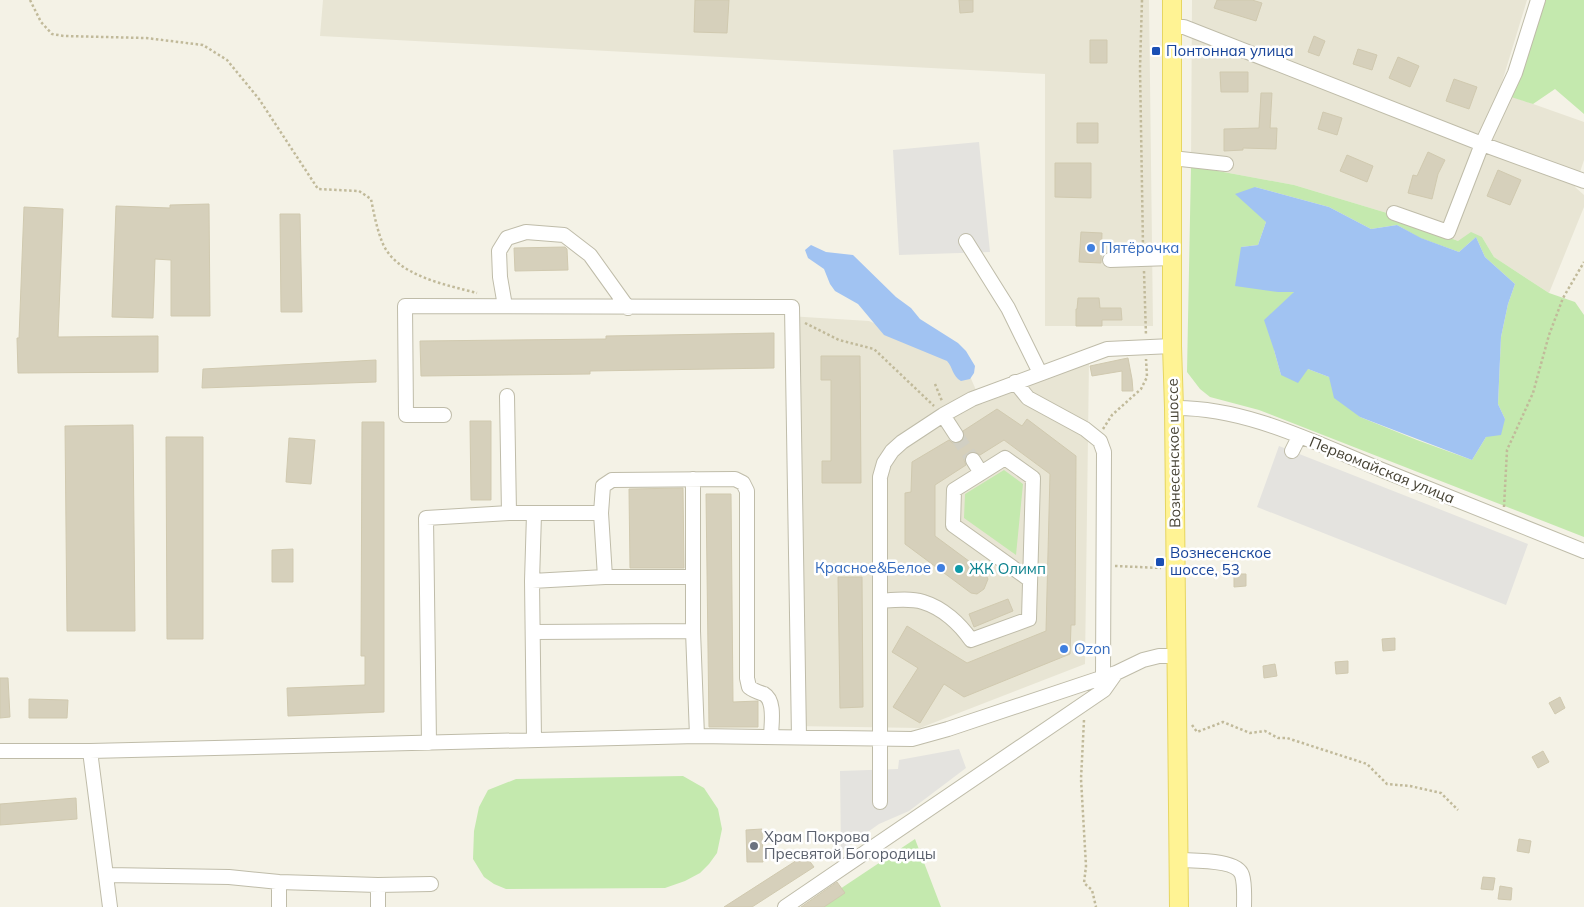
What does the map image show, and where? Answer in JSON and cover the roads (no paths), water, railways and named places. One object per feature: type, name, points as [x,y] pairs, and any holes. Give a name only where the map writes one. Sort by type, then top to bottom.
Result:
[{"type":"main road","name":"Вознесенское шоссе","points":[[1172,0],[1172,346],[1179,907]]},
{"type":"street","points":[[1394,213],[1448,232],[1482,144],[1515,73],[1538,0]]},
{"type":"street","points":[[1173,27],[1184,27],[1482,144],[1584,181]]},
{"type":"street","points":[[1172,158],[1226,164]]},
{"type":"street","points":[[505,306],[500,277],[499,251],[507,238],[526,232],[564,235],[590,256],[628,308]]},
{"type":"street","points":[[966,241],[1008,308],[1040,373]]},
{"type":"street","points":[[1110,260],[1172,258]]},
{"type":"street","points":[[444,415],[406,415],[405,306],[792,307],[799,737]]},
{"type":"street","points":[[880,802],[880,477],[884,463],[902,442],[943,415],[972,399],[1107,348],[1172,346]]},
{"type":"street","points":[[785,907],[1104,690],[1109,675],[1104,566],[1104,452],[1100,441],[1086,429],[1028,398],[1015,382]]},
{"type":"street","points":[[507,396],[509,513]]},
{"type":"street","name":"Первомайская улица","points":[[1174,408],[1207,410],[1254,420],[1584,552]]},
{"type":"street","points":[[943,415],[956,435]]},
{"type":"street","points":[[1292,451],[1299,437]]},
{"type":"street","points":[[880,601],[906,599],[923,602],[952,618],[971,640],[1029,619],[1033,478],[1005,458],[954,490],[952,525],[1030,580]]},
{"type":"street","points":[[973,460],[981,473]]},
{"type":"street","points":[[693,479],[693,631],[697,736]]},
{"type":"street","points":[[604,577],[601,513],[603,486],[612,480],[735,479],[743,483],[747,491],[747,678],[749,687],[755,692],[765,695],[771,703],[771,737]]},
{"type":"street","points":[[429,743],[426,518],[509,513],[601,513]]},
{"type":"street","points":[[534,514],[532,581],[534,740]]},
{"type":"street","points":[[532,581],[604,577],[693,577]]},
{"type":"street","points":[[534,632],[693,631]]},
{"type":"street","points":[[0,751],[90,751],[697,736],[912,739],[948,729],[1109,675],[1143,660],[1159,656],[1177,656]]},
{"type":"street","points":[[90,751],[110,907]]},
{"type":"street","points":[[1179,860],[1213,862],[1238,868],[1242,875],[1244,907]]},
{"type":"street","points":[[107,875],[378,885],[431,884]]},
{"type":"street","points":[[279,882],[279,907]]},
{"type":"street","points":[[378,885],[378,907]]},
{"type":"water","points":[[1255,187],[1329,207],[1371,229],[1397,225],[1421,238],[1459,252],[1476,237],[1485,257],[1515,284],[1508,304],[1501,337],[1498,404],[1505,419],[1501,435],[1486,437],[1472,460],[1360,417],[1334,398],[1329,377],[1308,369],[1298,383],[1281,375],[1264,320],[1294,292],[1278,292],[1235,286],[1241,247],[1258,245],[1266,222],[1235,194]]},
{"type":"water","points":[[811,245],[826,252],[853,255],[896,297],[911,308],[920,319],[958,343],[966,351],[975,366],[974,373],[970,379],[961,381],[956,377],[947,361],[884,335],[858,304],[835,291],[824,269],[808,258],[805,250]]},
{"type":"tunnel","points":[[956,435],[973,460]]},
{"type":"place","name":"Понтонная улица","points":[[1156,51]]},
{"type":"place","name":"Пятёрочка","points":[[1091,248]]},
{"type":"place","name":"Вознесенское шоссе, 53","points":[[1160,562]]},
{"type":"place","name":"Красное&Белое","points":[[941,568]]},
{"type":"place","name":"ЖК Олимп","points":[[959,569]]},
{"type":"place","name":"Ozon","points":[[1064,649]]},
{"type":"place","name":"Храм Покрова Пресвятой Богородицы","points":[[754,846]]}]
